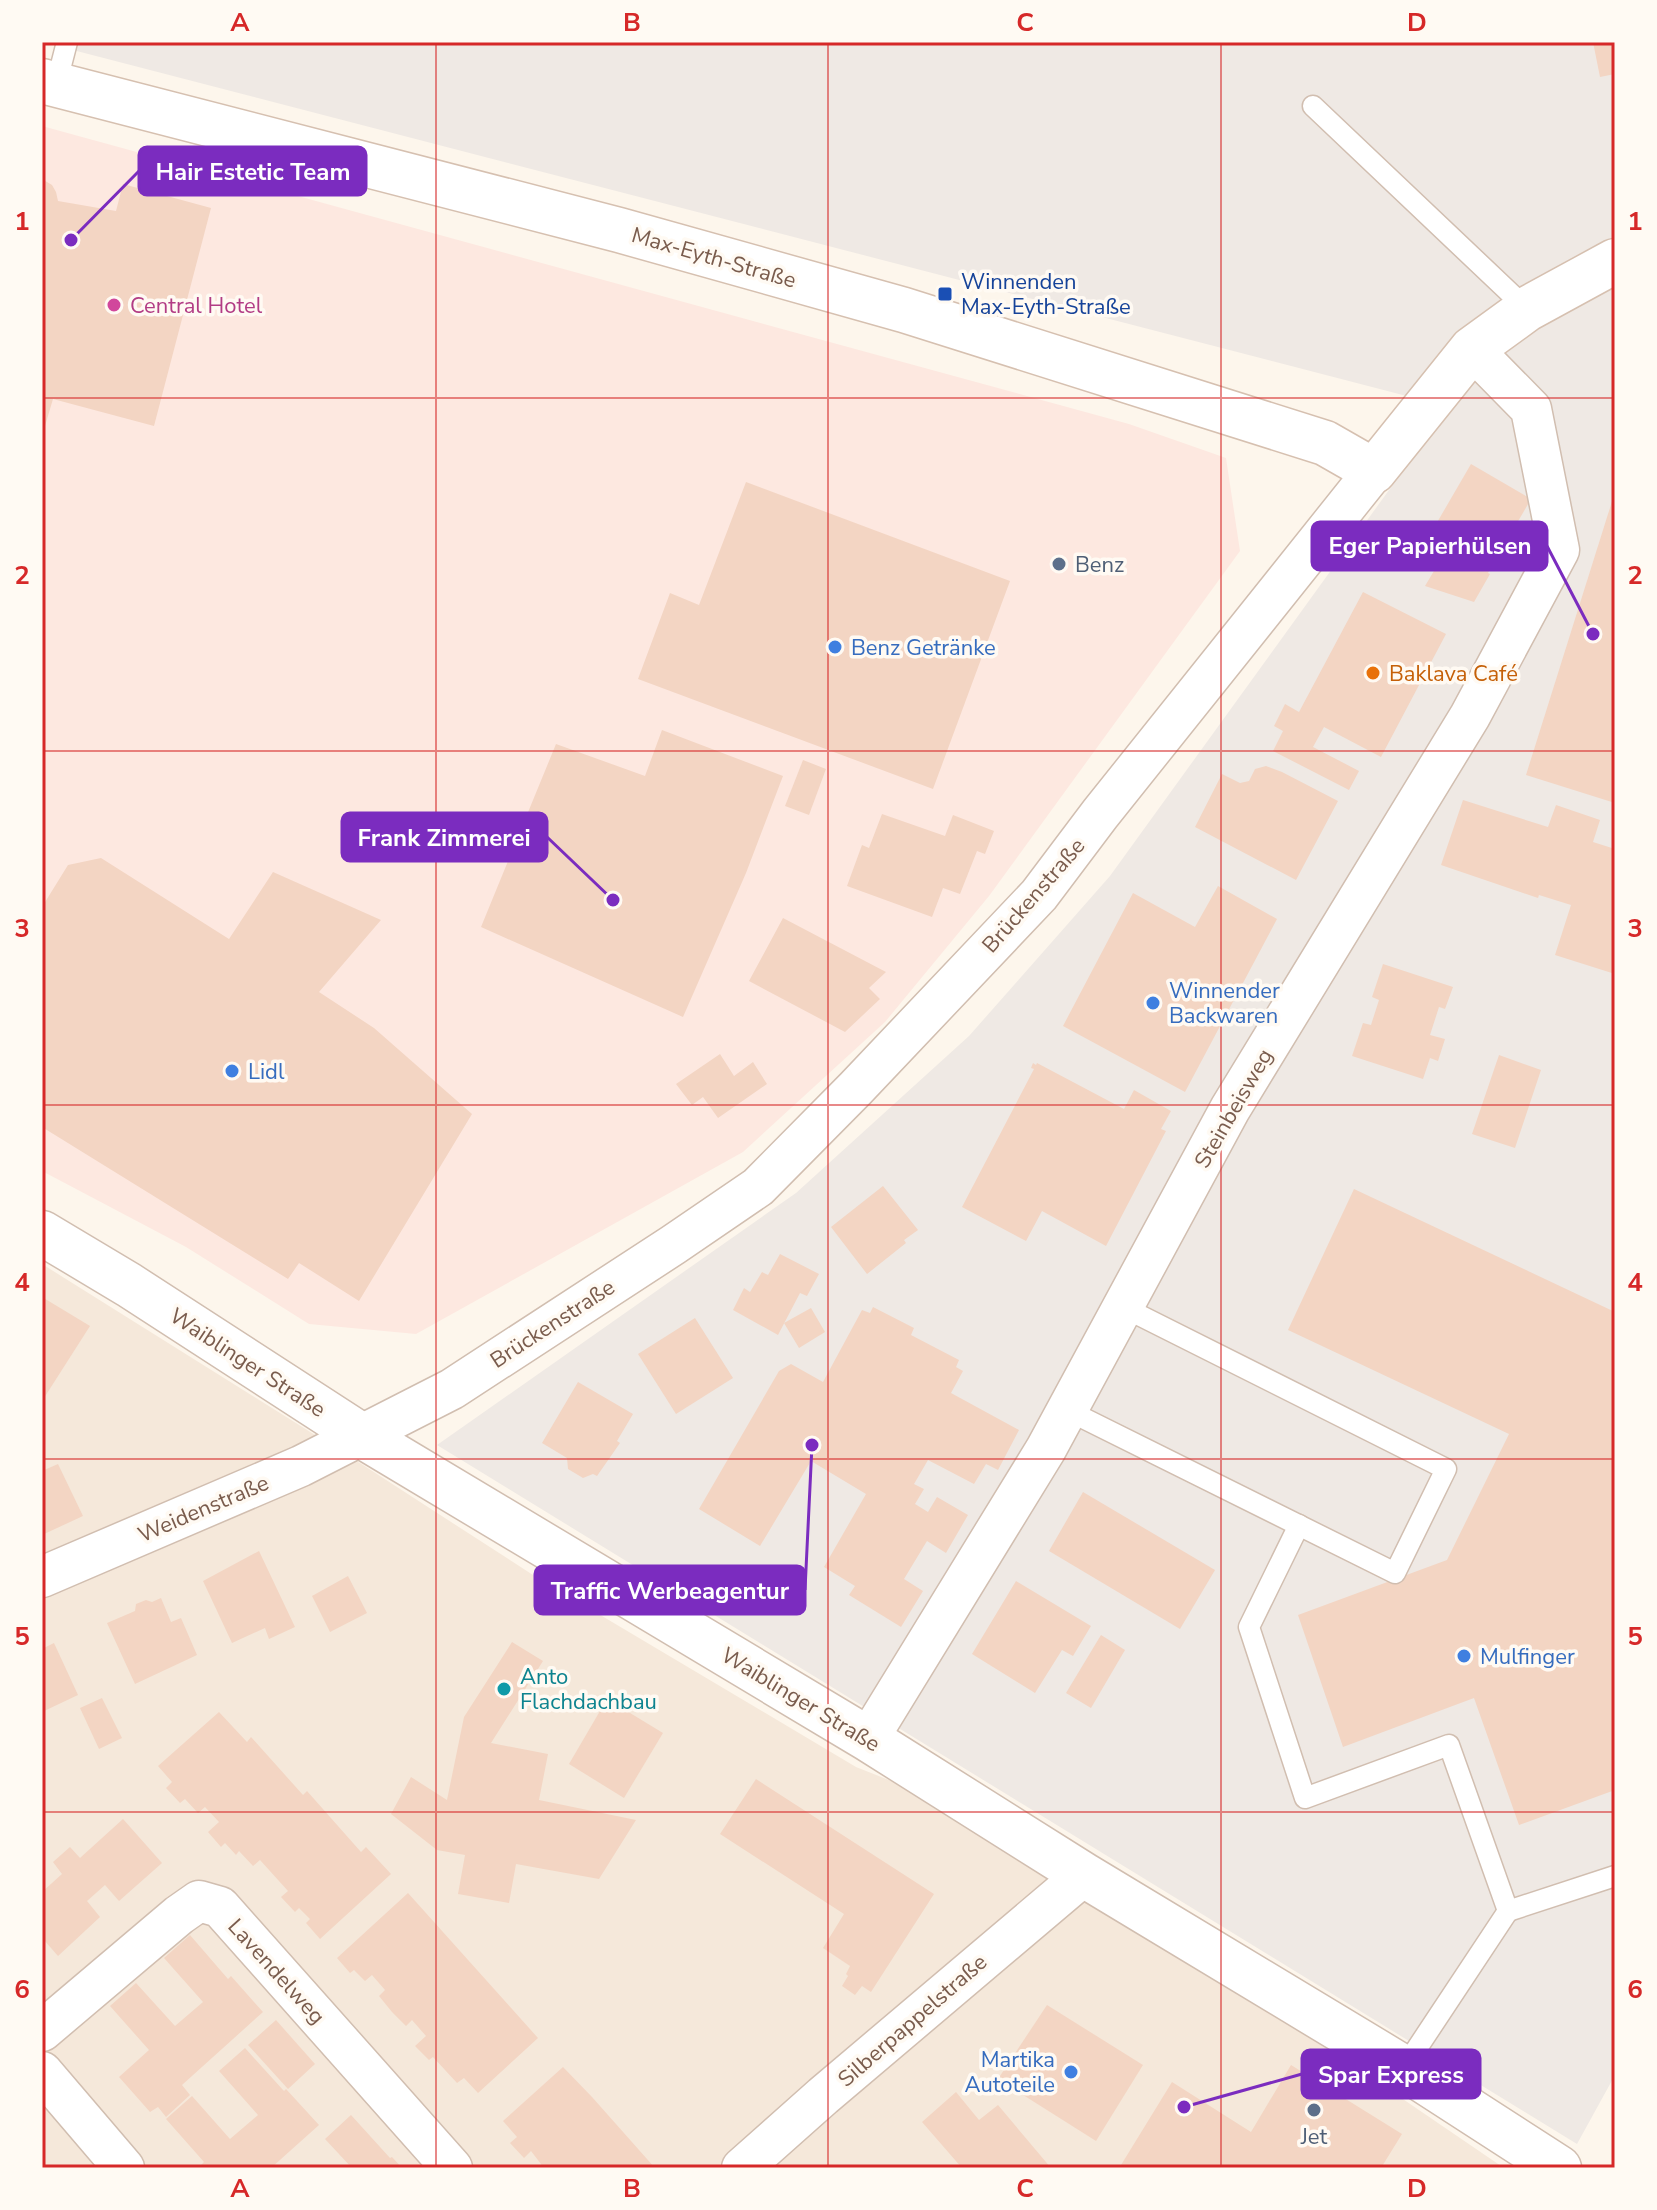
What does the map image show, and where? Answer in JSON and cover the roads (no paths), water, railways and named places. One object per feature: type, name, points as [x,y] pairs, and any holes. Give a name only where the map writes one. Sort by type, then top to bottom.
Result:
[{"type":"street","name":"Max-Eyth-Straße","points":[[49,83],[604,226],[904,310],[1325,443],[1374,471]]},
{"type":"street","name":"Brückenstraße","points":[[362,1436],[452,1389],[758,1187],[1039,895],[1472,349],[1527,309],[1615,261]]},
{"type":"street","name":"Steinbeisweg","points":[[868,1739],[1046,1449],[1230,1109],[1470,716],[1559,550],[1531,409],[1472,349]]},
{"type":"street","name":"Waiblinger Straße","points":[[42,1233],[129,1285],[362,1436],[868,1739],[1084,1875],[1404,2068],[1559,2168]]},
{"type":"street","name":"Weidenstraße","points":[[42,1577],[301,1466],[362,1436]]},
{"type":"street","name":"Silberpappelstraße","points":[[742,2168],[1084,1875]]},
{"type":"street","name":"Lavendelweg","points":[[42,2031],[199,1901],[220,1907],[452,2168]]},
{"type":"street","points":[[42,2072],[124,2168]]},
{"type":"lane","points":[[49,83],[67,42]]},
{"type":"lane","points":[[1313,106],[1527,309]]},
{"type":"lane","points":[[1067,1410],[1395,1573],[1446,1469],[1123,1307]]},
{"type":"lane","points":[[1299,1525],[1249,1627],[1305,1798],[1449,1745],[1508,1911]]},
{"type":"lane","points":[[1404,2068],[1508,1911],[1615,1876]]},
{"type":"place","name":"Hair Estetic Team","points":[[71,240]]},
{"type":"place","name":"Winnenden Max-Eyth-Straße","points":[[945,294]]},
{"type":"place","name":"Central Hotel","points":[[114,305]]},
{"type":"place","name":"Benz","points":[[1059,564]]},
{"type":"place","name":"Eger Papierhülsen","points":[[1593,634]]},
{"type":"place","name":"Benz Getränke","points":[[835,647]]},
{"type":"place","name":"Baklava Café","points":[[1373,673]]},
{"type":"place","name":"Frank Zimmerei","points":[[613,900]]},
{"type":"place","name":"Winnender Backwaren","points":[[1153,1003]]},
{"type":"place","name":"Lidl","points":[[232,1071]]},
{"type":"place","name":"Traffic Werbeagentur","points":[[812,1445]]},
{"type":"place","name":"Mulfinger","points":[[1464,1656]]},
{"type":"place","name":"Anto Flachdachbau","points":[[504,1689]]},
{"type":"place","name":"Martika Autoteile","points":[[1071,2072]]},
{"type":"place","name":"Spar Express","points":[[1184,2107]]},
{"type":"place","name":"Jet","points":[[1314,2110]]}]
